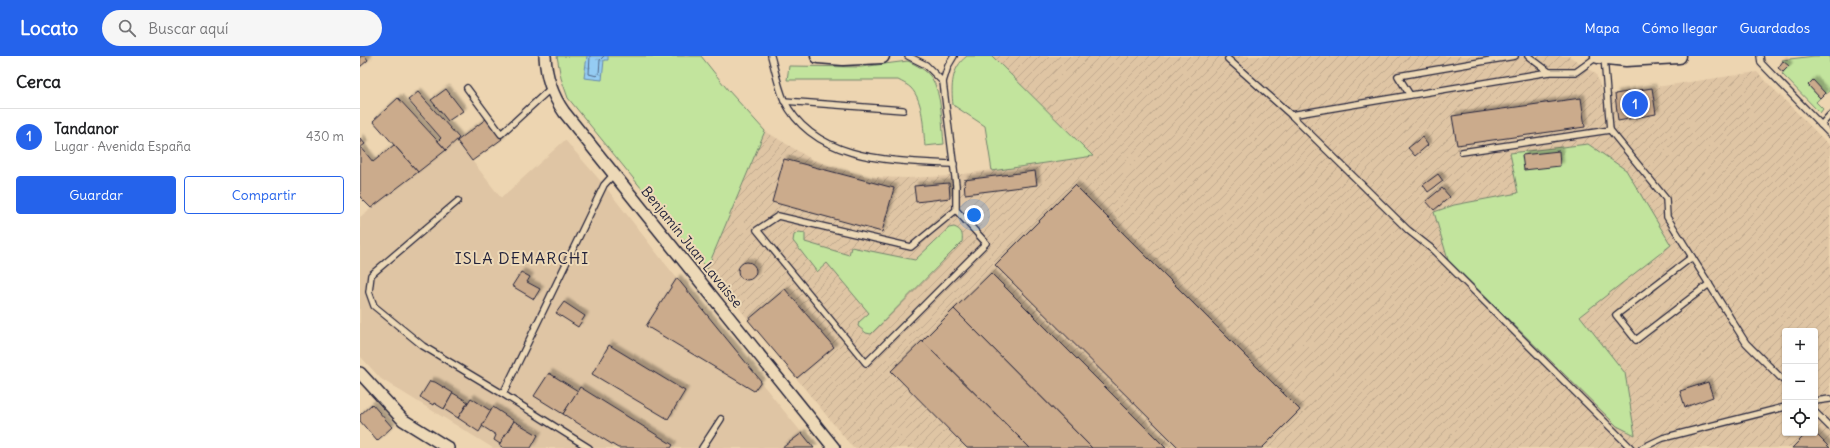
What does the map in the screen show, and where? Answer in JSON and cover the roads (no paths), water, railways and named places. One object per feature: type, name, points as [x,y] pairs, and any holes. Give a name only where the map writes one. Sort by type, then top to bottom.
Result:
[{"type":"street","name":"Benjamín Juan Lavaisse","points":[[545,56],[546,75],[550,88],[564,112],[834,448]]},
{"type":"street","points":[[818,56],[843,58],[882,56]]},
{"type":"street","points":[[1600,56],[1634,59],[1679,56]]},
{"type":"street","points":[[360,372],[404,420],[446,448]]},
{"type":"lane","points":[[771,56],[784,101],[809,133],[839,149],[882,159],[954,164]]},
{"type":"lane","points":[[908,56],[926,65],[943,82]]},
{"type":"lane","points":[[954,56],[948,66],[943,82],[954,164],[956,210],[986,243],[866,363],[757,230],[778,216],[911,247],[956,210]]},
{"type":"lane","points":[[1410,95],[1398,76],[1515,56]]},
{"type":"lane","points":[[1528,56],[1549,72]]},
{"type":"lane","points":[[1291,115],[1549,72],[1576,72],[1600,56],[1610,130],[1666,199],[1667,217],[1746,343],[1782,379]]},
{"type":"lane","points":[[1760,56],[1761,63],[1830,134]]},
{"type":"lane","points":[[1228,59],[1291,115],[1408,230],[1432,249],[1631,448]]},
{"type":"lane","points":[[467,88],[501,134],[550,88]]},
{"type":"lane","points":[[784,101],[903,110]]},
{"type":"lane","points":[[1821,125],[1830,115]]},
{"type":"lane","points":[[1462,152],[1610,130]]},
{"type":"lane","points":[[503,394],[604,185],[614,174]]},
{"type":"lane","points":[[458,201],[371,275],[369,292],[374,306],[423,346],[589,448]]},
{"type":"lane","points":[[1692,257],[1616,315],[1636,340],[1709,284]]},
{"type":"lane","points":[[1818,401],[1830,399]]},
{"type":"lane","points":[[1642,448],[1663,438],[1782,408]]},
{"type":"lane","points":[[1818,415],[1830,427]]},
{"type":"lane","points":[[702,448],[721,419]]},
{"type":"water","points":[[587,56],[608,56],[608,60],[604,60],[602,80],[584,78]]},
{"type":"place","name":"Tandanor","points":[[1635,104]]},
{"type":"district","name":"ISLA DEMARCHI","points":[[522,258]]}]
